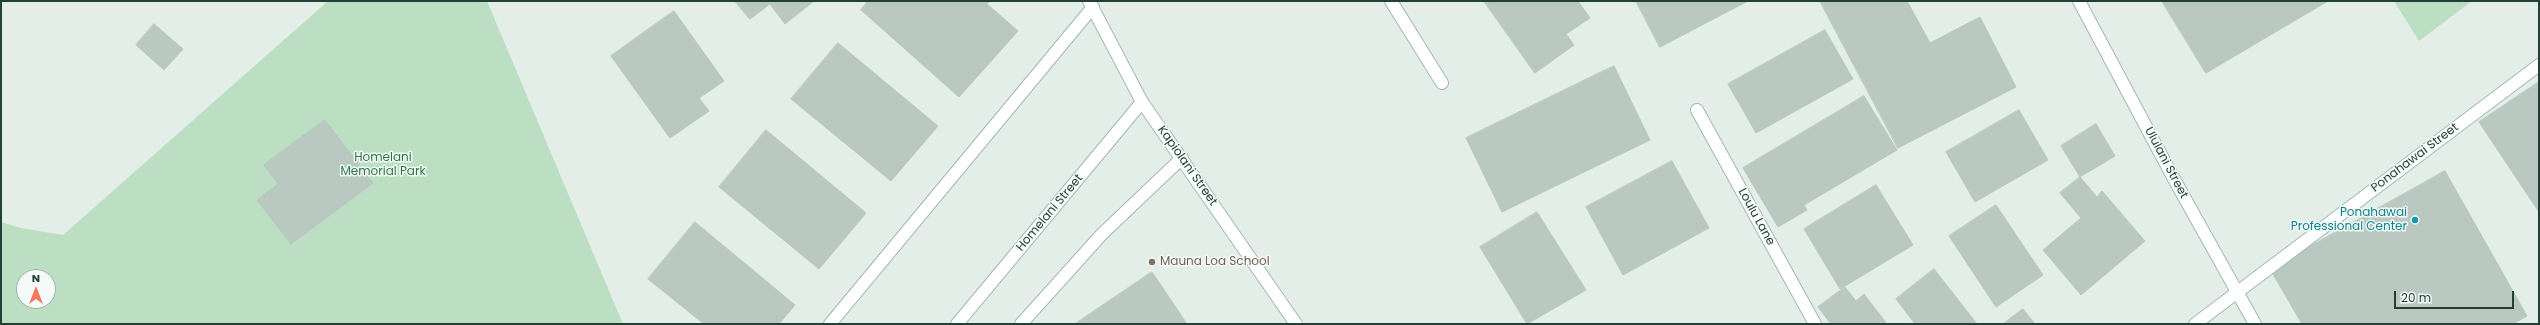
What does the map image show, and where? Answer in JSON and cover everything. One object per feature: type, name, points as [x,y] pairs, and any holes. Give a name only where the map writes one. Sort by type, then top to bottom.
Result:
[{"type":"street","points":[[1391,1],[1442,83]]},
{"type":"street","name":"Ululani Street","points":[[2079,1],[2236,292],[2255,324]]},
{"type":"street","points":[[830,324],[1091,4]]},
{"type":"street","name":"Kapiolani Street","points":[[1091,4],[1142,102],[1296,324]]},
{"type":"street","name":"Ponahawai Street","points":[[2195,324],[2539,65]]},
{"type":"street","name":"Homelani Street","points":[[957,324],[1142,102]]},
{"type":"street","name":"Loulu Lane","points":[[1697,110],[1815,324]]},
{"type":"street","points":[[1021,324],[1102,234],[1182,158]]},
{"type":"green space","name":"Homelani Memorial Park","points":[[328,1],[487,1],[623,324],[1,324],[1,222],[21,228],[63,235]]},
{"type":"green space","points":[[2394,1],[2472,1],[2419,41]]},
{"type":"building","points":[[735,1],[814,1],[785,24],[770,4],[750,19]]},
{"type":"building","points":[[868,1],[990,1],[987,4],[1018,31],[959,97],[861,10]]},
{"type":"building","points":[[1484,1],[1578,1],[1590,18],[1566,34],[1574,45],[1535,73]]},
{"type":"building","points":[[1636,1],[1748,1],[1660,47]]},
{"type":"building","points":[[1820,1],[1907,1],[1930,43],[1980,17],[2016,87],[1898,148]]},
{"type":"building","points":[[2162,1],[2328,1],[2206,73]]},
{"type":"building","points":[[674,11],[724,81],[699,98],[709,111],[670,138],[611,56]]},
{"type":"building","points":[[154,24],[183,49],[164,70],[136,45]]},
{"type":"building","points":[[1825,30],[1853,79],[1756,133],[1728,84]]},
{"type":"building","points":[[838,43],[938,126],[891,181],[791,99]]},
{"type":"building","points":[[1614,66],[1650,140],[1502,212],[1466,138]]},
{"type":"building","points":[[2539,82],[2539,212],[2479,122]]},
{"type":"building","points":[[1864,96],[1897,150],[1804,205],[1807,210],[1778,227],[1743,168]]},
{"type":"building","points":[[2019,110],[2048,160],[1975,202],[1946,152]]},
{"type":"building","points":[[325,120],[373,183],[291,244],[257,200],[278,184],[264,165]]},
{"type":"building","points":[[2096,124],[2115,156],[2080,177],[2061,146]]},
{"type":"building","points":[[766,130],[866,213],[819,269],[719,187]]},
{"type":"building","points":[[1672,161],[1709,228],[1623,275],[1586,207]]},
{"type":"building","name":"Ponahawai Professional Center","points":[[2445,171],[2527,316],[2513,324],[2302,324],[2270,269]]},
{"type":"building","points":[[2080,177],[2097,197],[2102,191],[2145,241],[2081,295],[2043,250],[2081,218],[2060,193]]},
{"type":"building","points":[[1876,185],[1913,245],[1840,289],[1804,229]]},
{"type":"building","points":[[1996,205],[2043,275],[1996,307],[1949,236]]},
{"type":"building","points":[[1537,212],[1586,290],[1527,324],[1480,247]]},
{"type":"building","points":[[695,222],[795,305],[779,324],[704,324],[648,279]]},
{"type":"building","points":[[1934,269],[1977,324],[1915,324],[1896,299]]},
{"type":"building","points":[[1152,272],[1187,324],[1075,324]]},
{"type":"building","points":[[1845,287],[1856,301],[1864,294],[1887,324],[1831,324],[1818,307]]},
{"type":"building","points":[[2023,309],[2035,324],[2003,324]]},
{"type":"place","name":"Ponahawai Professional Center","points":[[2415,220]]},
{"type":"place","name":"Mauna Loa School","points":[[1152,262]]}]
